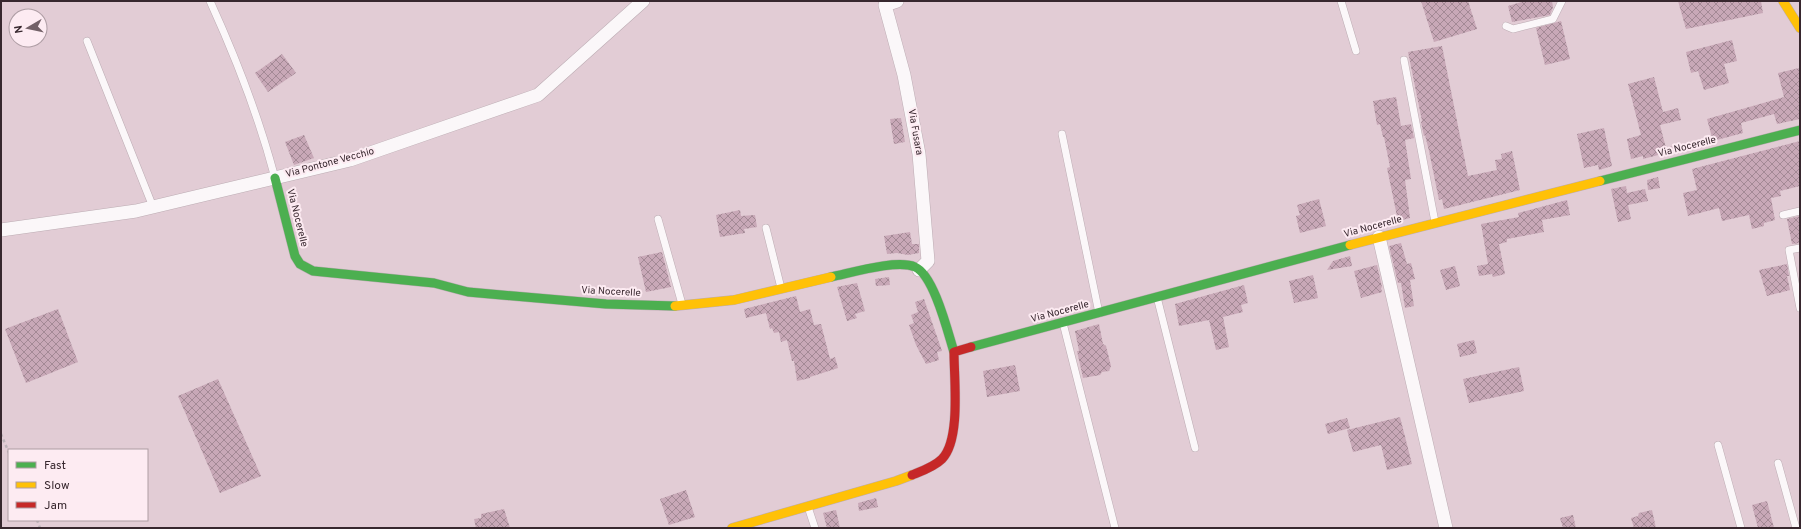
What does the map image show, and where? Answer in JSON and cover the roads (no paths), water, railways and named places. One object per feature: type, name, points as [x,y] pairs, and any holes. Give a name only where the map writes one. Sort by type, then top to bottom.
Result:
[{"type":"street","name":"Via Pontone Vecchio","points":[[1,230],[136,211],[350,160],[538,95],[643,1]]},
{"type":"street","name":"Via Fusara","points":[[897,1],[885,5],[904,75],[919,154],[928,261],[919,270]]},
{"type":"street","points":[[1783,1],[1800,28]]},
{"type":"street","name":"Via Nocerelle","points":[[954,352],[1379,237],[1800,130]]},
{"type":"street","name":"Via Nocerelle","points":[[275,178],[295,256],[300,264],[313,271],[434,283],[468,292],[606,304],[682,306],[734,300],[896,264],[916,267],[919,270]]},
{"type":"street","points":[[1379,237],[1446,528]]},
{"type":"street","points":[[732,528],[896,481],[931,467],[942,459],[951,444],[954,431],[954,352],[930,283],[919,270]]},
{"type":"lane","points":[[210,1],[225,34],[265,138],[275,178]]},
{"type":"lane","points":[[1341,1],[1356,51]]},
{"type":"lane","points":[[1506,26],[1513,30],[1553,19],[1561,2]]},
{"type":"lane","points":[[87,41],[153,207]]},
{"type":"lane","points":[[1404,60],[1435,223]]},
{"type":"lane","points":[[1062,134],[1099,313]]},
{"type":"lane","points":[[1783,215],[1800,211]]},
{"type":"lane","points":[[658,218],[682,306]]},
{"type":"lane","points":[[766,228],[781,289]]},
{"type":"lane","points":[[1800,248],[1789,250],[1800,308]]},
{"type":"lane","points":[[1157,297],[1195,448]]},
{"type":"lane","points":[[1063,323],[1115,528]]},
{"type":"lane","points":[[1718,445],[1741,528]]},
{"type":"lane","points":[[1778,463],[1796,528]]},
{"type":"lane","points":[[808,506],[815,528]]}]
